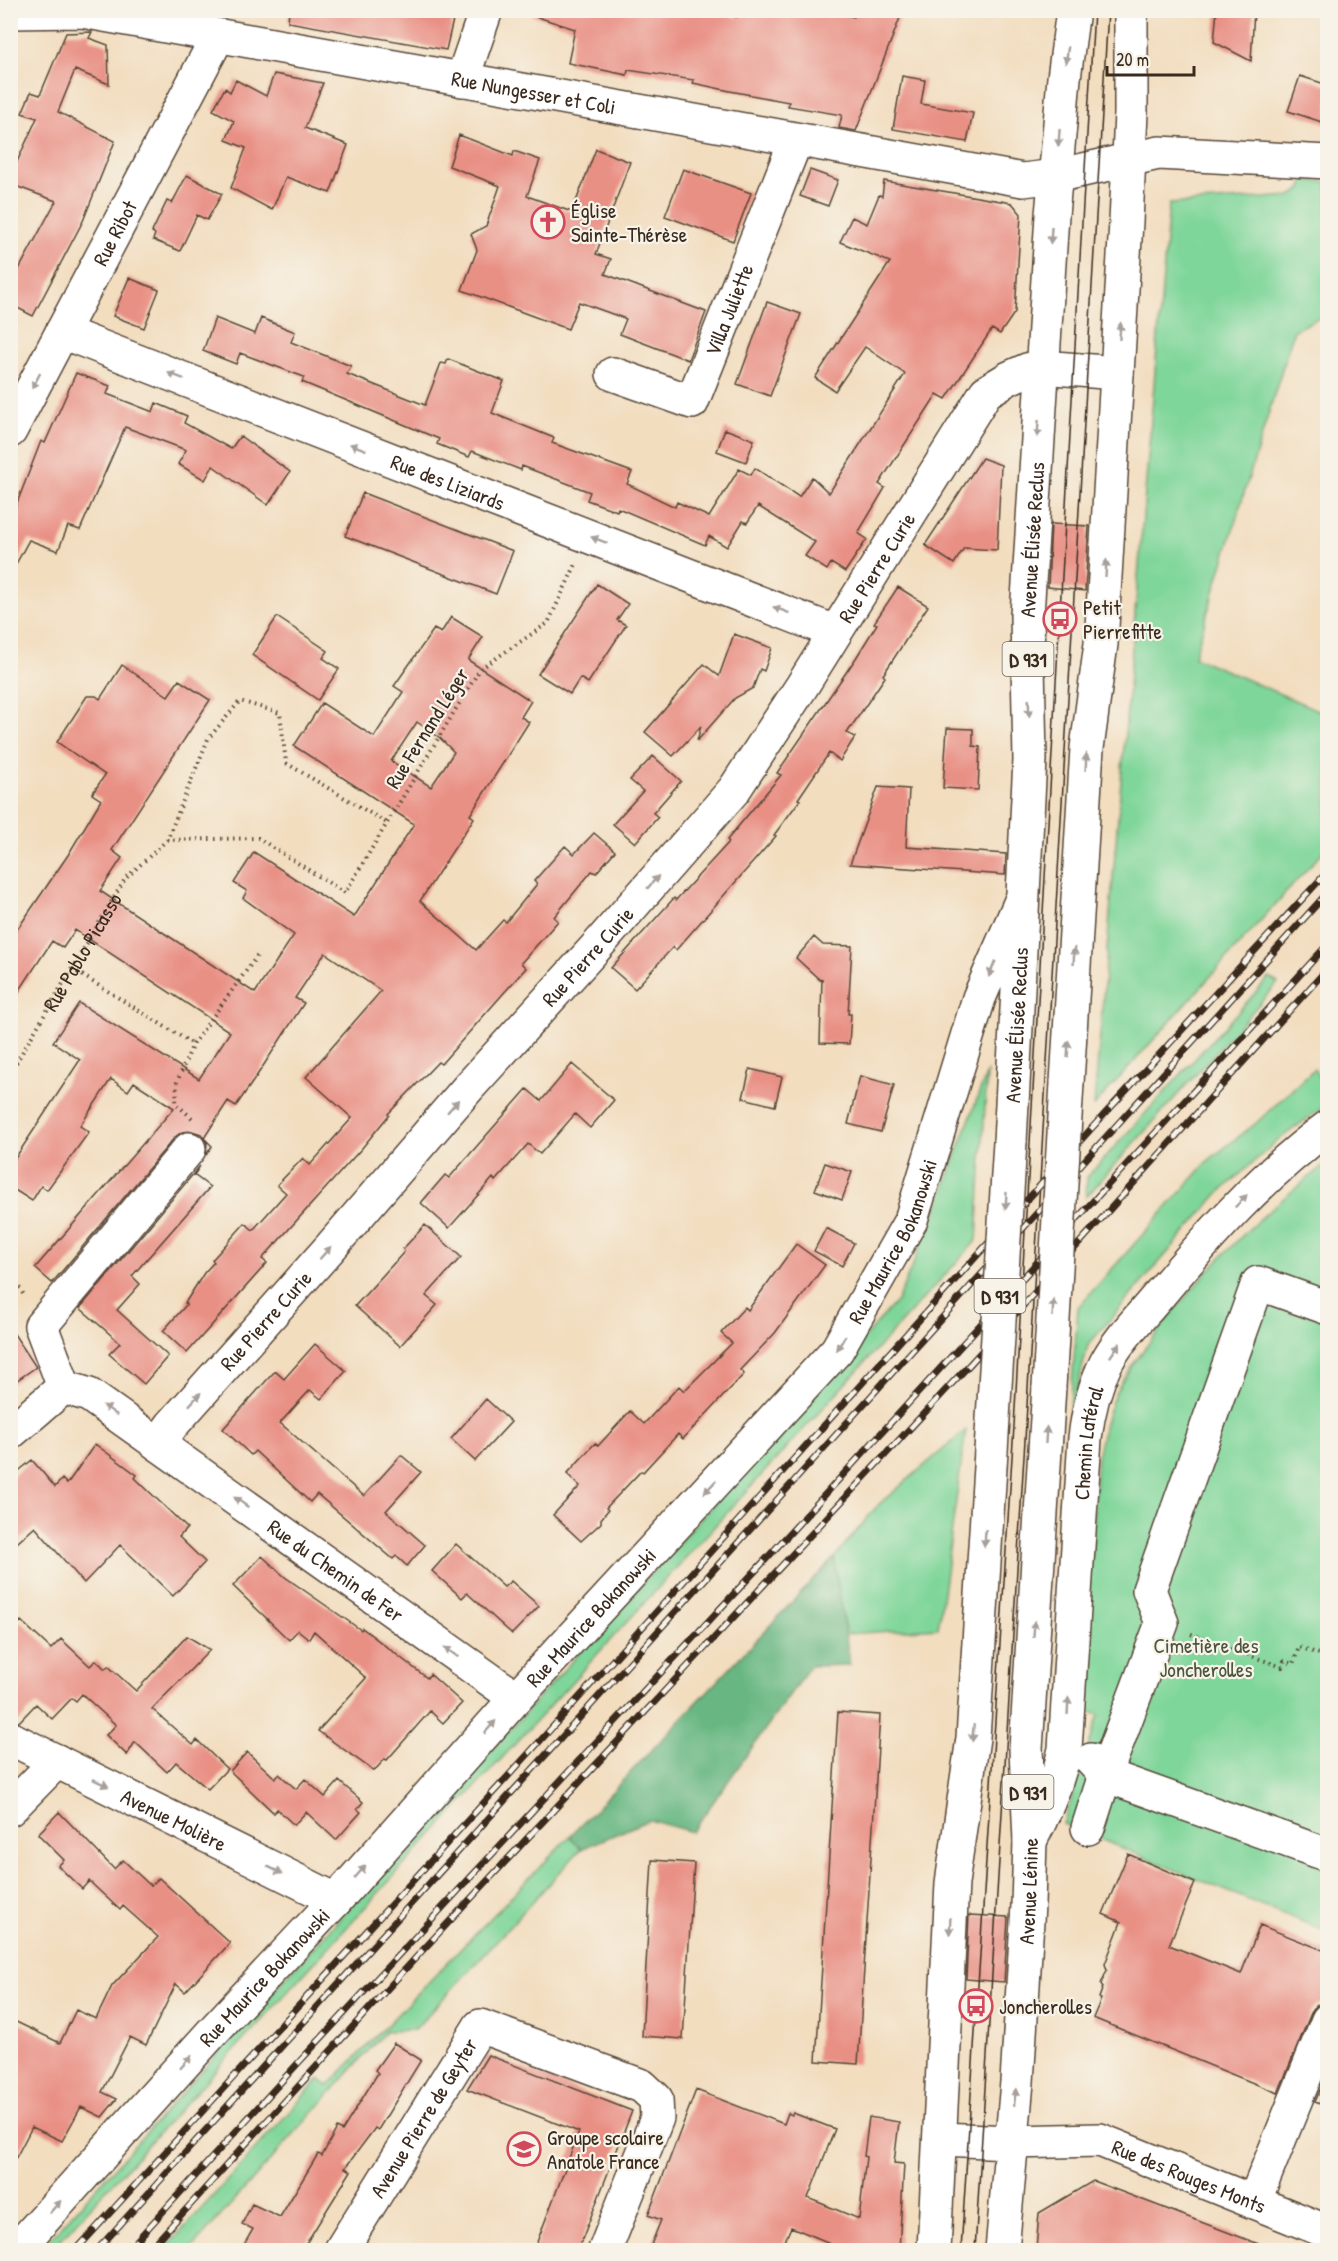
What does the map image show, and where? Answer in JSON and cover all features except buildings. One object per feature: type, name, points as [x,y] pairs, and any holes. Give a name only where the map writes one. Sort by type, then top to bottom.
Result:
[{"type":"street","points":[[462,80],[486,10]]},
{"type":"street","name":"Avenue Élisée Reclus","points":[[940,2139],[941,2075],[952,1883],[973,1738],[991,1451],[1030,760],[1027,615],[1056,176],[1072,10]]},
{"type":"street","name":"D 931","points":[[1117,373],[1131,112],[1131,10]]},
{"type":"street","name":"Rue Nungesser et Coli","points":[[10,12],[82,11],[207,27],[462,80],[1023,180],[1056,176],[1160,153],[1328,162]]},
{"type":"street","name":"Rue Ribot","points":[[10,431],[62,332],[207,27]]},
{"type":"street","name":"Villa Juliette","points":[[613,374],[692,402],[796,140]]},
{"type":"street","name":"Rue des Liziards","points":[[62,332],[835,632]]},
{"type":"street","name":"Rue Pierre Curie","points":[[158,1444],[171,1425],[734,790],[986,392],[1009,378],[1027,370],[1042,367],[1117,373]]},
{"type":"street","name":"Avenue Lénine","points":[[1002,2250],[1028,1905],[1030,1841],[1026,1749],[1066,1083],[1087,748],[1101,644],[1117,373]]},
{"type":"street","name":"Rue Maurice Bokanowski","points":[[16,2250],[217,2027],[336,1900],[516,1698],[837,1350],[911,1220],[979,998],[1023,896]]},
{"type":"street","name":"Chemin Latéral","points":[[1030,1841],[1047,1808],[1065,1749],[1085,1438],[1089,1412],[1099,1379],[1106,1363],[1124,1337],[1223,1221],[1289,1156],[1328,1127]]},
{"type":"street","points":[[64,1387],[41,1326],[189,1149]]},
{"type":"street","points":[[1088,1828],[1105,1775],[1162,1623],[1149,1590],[1258,1283],[1328,1308]]},
{"type":"street","points":[[64,1387],[89,1395],[158,1444]]},
{"type":"street","points":[[10,1433],[64,1387]]},
{"type":"street","name":"Rue du Chemin de Fer","points":[[158,1444],[516,1698]]},
{"type":"street","name":"Avenue Molière","points":[[10,1738],[336,1900]]},
{"type":"street","points":[[1065,1749],[1085,1754],[1105,1775],[1328,1855]]},
{"type":"street","points":[[10,1809],[57,1761]]},
{"type":"street","points":[[1254,2202],[1280,2152],[1328,2020]]},
{"type":"street","name":"Avenue Pierre de Geyter","points":[[341,2250],[480,2026],[642,2086],[656,2099],[657,2118],[605,2250]]},
{"type":"street","name":"D 931","points":[[934,2250],[940,2139]]},
{"type":"street","name":"Rue des Rouges Monts","points":[[940,2139],[1011,2142],[1100,2140],[1182,2163],[1254,2202],[1328,2232]]},
{"type":"path","name":"Rue Fernand Léger","points":[[167,840],[258,838],[345,893],[480,669],[548,623],[589,536]]},
{"type":"path","points":[[167,840],[208,740],[240,701],[280,713],[286,763],[387,823]]},
{"type":"path","name":"Rue Pablo Picasso","points":[[10,1072],[124,879],[167,840]]},
{"type":"path","points":[[189,1149],[205,1131],[176,1104],[177,1082],[193,1044],[257,956]]},
{"type":"path","points":[[72,969],[193,1044]]},
{"type":"path","points":[[1162,1623],[1282,1667],[1284,1660],[1293,1664],[1299,1647],[1328,1657]]},
{"type":"green space","points":[[1304,180],[1327,182],[1327,314],[1294,330],[1194,657],[1327,714],[1327,847],[1094,1106],[1169,204],[1291,196],[1302,189]]},
{"type":"green space","points":[[1269,978],[1278,983],[1086,1197],[1087,1177]]},
{"type":"green space","points":[[1314,1069],[1327,1092],[1327,1104],[1277,1141],[1219,1193],[1088,1345],[1069,1421],[1078,1307],[1210,1159],[1255,1124]]},
{"type":"green space","points":[[987,1072],[977,1240],[51,2250],[40,2250],[897,1301],[934,1215]]},
{"type":"green space","name":"Cimetière des Joncherolles","points":[[1327,1163],[1327,1932],[1063,1824],[1099,1715],[1081,1709],[1097,1456],[1112,1402],[1136,1361],[1197,1283],[1258,1220]]},
{"type":"green space","points":[[966,1430],[938,1628],[845,1634],[834,1558],[878,1505]]},
{"type":"green space","points":[[834,1558],[850,1665],[810,1666],[692,1832],[649,1820],[581,1849],[570,1836]]},
{"type":"green space","points":[[570,1836],[581,1849],[414,2030],[386,2031],[190,2250],[164,2250],[319,2079],[328,2086]]},
{"type":"tram line","points":[[961,2250],[1014,1426],[1094,10]]},
{"type":"tram line","points":[[975,2250],[1025,1440],[1108,10]]},
{"type":"railway","points":[[76,2250],[531,1751],[1090,1130],[1328,871]]},
{"type":"railway","points":[[97,2250],[1328,892]]},
{"type":"railway","points":[[128,2250],[300,2061],[757,1569],[1328,944]]},
{"type":"railway","points":[[149,2250],[421,1952],[971,1363],[1328,968]]},
{"type":"place","name":"Église Sainte-Thérèse","points":[[548,222]]},
{"type":"place","name":"Petit Pierrefitte","points":[[1060,619]]},
{"type":"place","name":"Joncherolles","points":[[976,2006]]},
{"type":"place","name":"Groupe scolaire Anatole France","points":[[524,2149]]}]
